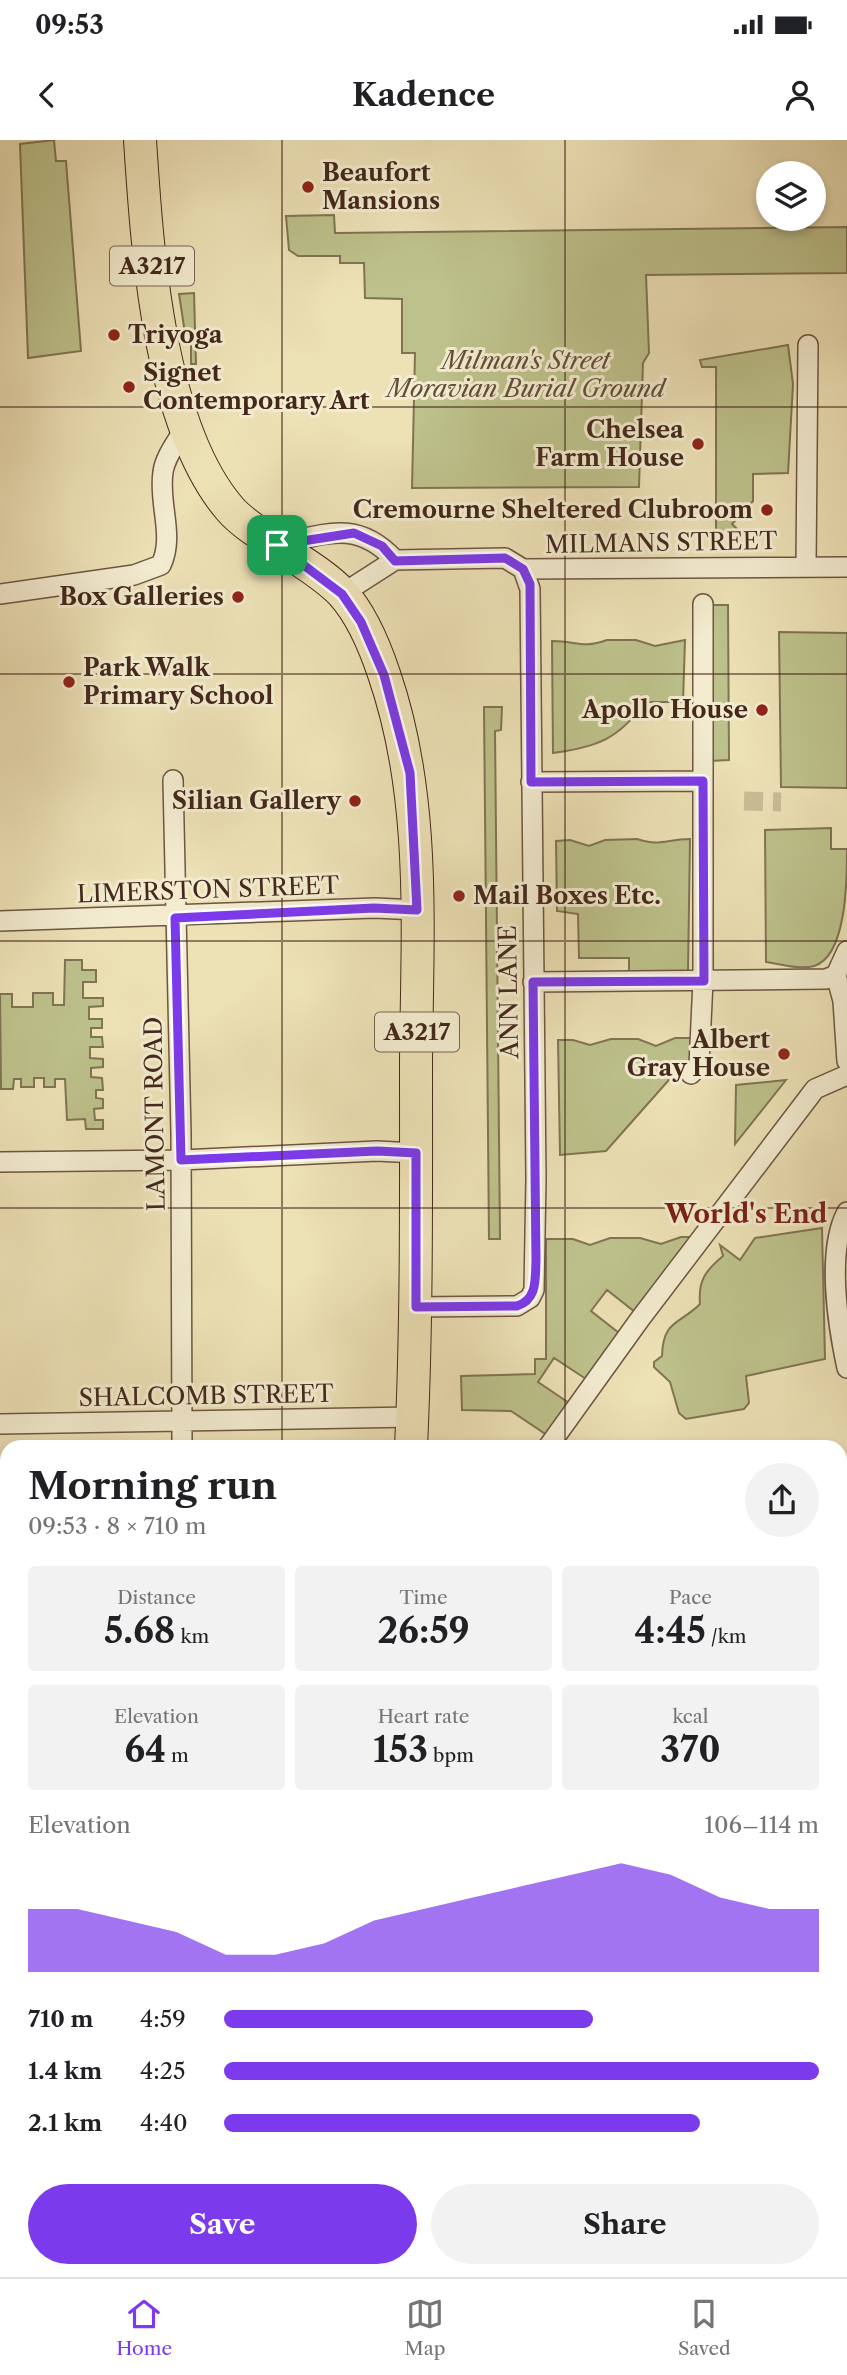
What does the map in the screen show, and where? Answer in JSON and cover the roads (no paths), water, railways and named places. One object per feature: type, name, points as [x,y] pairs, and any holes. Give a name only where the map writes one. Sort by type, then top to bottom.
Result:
[{"type":"main road","name":"A3217","points":[[140,140],[150,252],[163,335],[185,427],[216,490],[232,511],[342,594],[361,622],[379,663],[403,744],[414,813],[417,910],[416,1307],[412,1432]]},
{"type":"street","points":[[806,566],[808,345]]},
{"type":"street","points":[[0,594],[134,575],[161,565],[166,555],[167,538],[162,490],[163,469],[185,427]]},
{"type":"street","points":[[277,545],[354,533],[382,546],[395,561],[342,594]]},
{"type":"street","name":"MILMANS STREET","points":[[395,561],[505,558],[523,569],[847,567]]},
{"type":"street","name":"ANN LANE","points":[[416,1307],[517,1306],[530,1298],[534,1290],[530,584],[523,569]]},
{"type":"street","points":[[691,1074],[699,1065],[704,981],[703,604]]},
{"type":"street","name":"LAMONT ROAD","points":[[173,780],[181,1160],[182,1440]]},
{"type":"street","points":[[531,782],[703,781]]},
{"type":"street","name":"LIMERSTON STREET","points":[[0,921],[175,918],[374,908],[417,910]]},
{"type":"street","points":[[847,951],[836,975],[843,1001],[847,1061]]},
{"type":"street","points":[[533,982],[826,979],[836,975]]},
{"type":"street","points":[[553,1440],[640,1318],[815,1089],[847,1075]]},
{"type":"street","points":[[0,1162],[181,1160],[377,1151],[416,1153]]},
{"type":"street","points":[[847,1212],[837,1244],[841,1340],[847,1368]]},
{"type":"street","name":"SHALCOMB STREET","points":[[0,1424],[182,1421],[412,1432]]},
{"type":"tunnel","points":[[744,801],[781,802]]},
{"type":"place","name":"Beaufort Mansions","points":[[308,187]]},
{"type":"place","name":"Triyoga","points":[[114,335]]},
{"type":"place","name":"Signet Contemporary Art","points":[[129,387]]},
{"type":"place","name":"Chelsea Farm House","points":[[698,444]]},
{"type":"place","name":"Cremourne Sheltered Clubroom","points":[[767,510]]},
{"type":"place","name":"Box Galleries","points":[[238,597]]},
{"type":"place","name":"Park Walk Primary School","points":[[69,682]]},
{"type":"place","name":"Apollo House","points":[[762,710]]},
{"type":"place","name":"Silian Gallery","points":[[355,801]]},
{"type":"place","name":"Mail Boxes Etc.","points":[[459,896]]},
{"type":"place","name":"Albert Gray House","points":[[784,1054]]},
{"type":"district","name":"World's End","points":[[746,1214]]},
{"type":"park label","name":"Milman's Street Moravian Burial Ground","points":[[526,375]]}]
